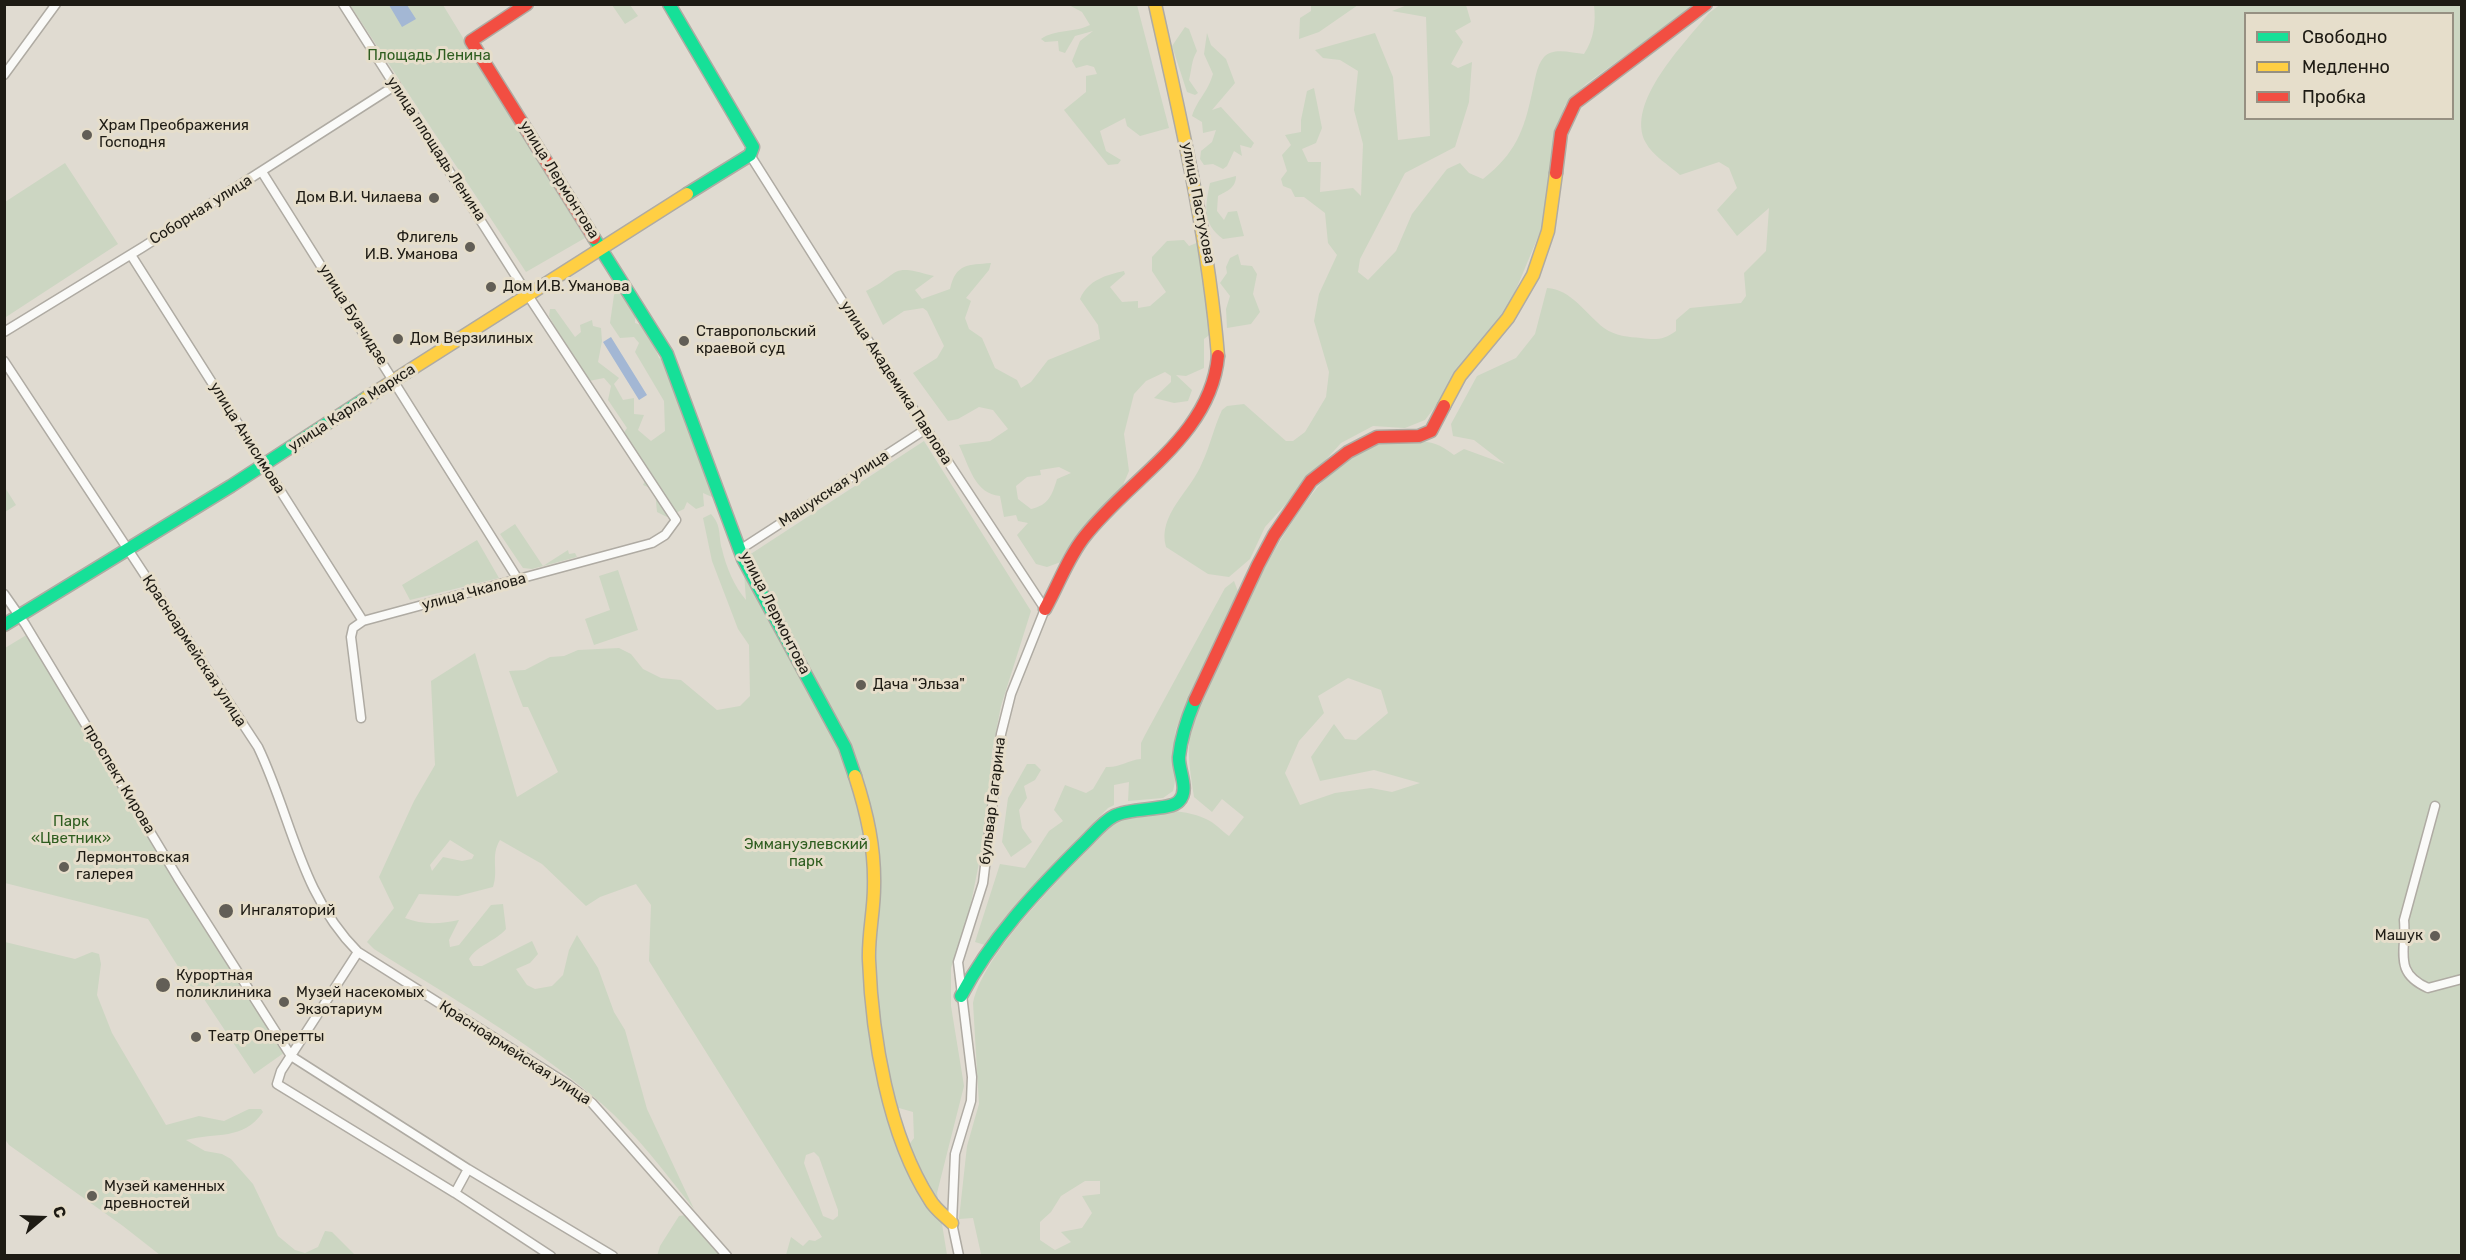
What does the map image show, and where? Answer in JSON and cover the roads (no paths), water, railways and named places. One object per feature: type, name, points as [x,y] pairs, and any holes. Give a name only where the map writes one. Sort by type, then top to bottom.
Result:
[{"type":"street","points":[[4,75],[56,4]]},
{"type":"street","name":"улица площадь Ленина","points":[[343,4],[528,293]]},
{"type":"street","name":"улица Лермонтова","points":[[527,4],[471,41],[667,354],[748,569],[845,747],[866,810],[873,850],[874,888],[869,958],[878,1043],[891,1106],[909,1161],[931,1202],[952,1223]]},
{"type":"street","name":"улица Академика Павлова","points":[[669,4],[752,151],[927,429],[1045,609]]},
{"type":"street","name":"улица Пастухова","points":[[1155,4],[1189,155],[1212,281],[1218,356],[1216,375],[1205,403]]},
{"type":"street","points":[[961,996],[971,973],[997,938],[1111,818],[1128,809],[1173,806],[1181,800],[1184,789],[1179,759],[1184,725],[1258,565],[1288,513],[1311,481],[1348,452],[1377,437],[1419,436],[1431,431],[1460,376],[1508,318],[1533,275],[1548,231],[1561,133],[1575,102],[1706,4]]},
{"type":"street","name":"Соборная улица","points":[[4,332],[131,255],[396,85]]},
{"type":"street","name":"улица Карла Маркса","points":[[4,625],[264,464],[752,151]]},
{"type":"street","name":"улица Буачидзе","points":[[262,172],[519,581]]},
{"type":"street","name":"улица Анисимова","points":[[131,255],[363,621]]},
{"type":"street","name":"улица Чкалова","points":[[363,621],[519,581],[652,543],[665,535],[676,520],[528,293]]},
{"type":"street","name":"Красноармейская улица","points":[[4,361],[258,747],[270,772],[310,885],[328,916],[358,952],[569,1085],[592,1103],[727,1256]]},
{"type":"street","name":"бульвар Гагарина","points":[[959,1256],[952,1223],[955,1154],[971,1101],[972,1077],[958,962],[983,883],[1001,734],[1011,694],[1045,609],[1084,537],[1179,440],[1205,403]]},
{"type":"street","name":"Машукская улица","points":[[741,549],[927,429]]},
{"type":"street","name":"проспект Кирова","points":[[4,594],[20,616],[178,878],[291,1056],[468,1169],[613,1256]]},
{"type":"street","points":[[361,718],[351,637],[353,628],[363,621]]},
{"type":"street","points":[[2435,806],[2404,920],[2405,933],[2401,956],[2410,976],[2428,988],[2462,979]]},
{"type":"street","points":[[358,952],[277,1077],[277,1084],[283,1090],[455,1193],[551,1256]]},
{"type":"street","points":[[455,1193],[468,1169]]},
{"type":"water","points":[[389,5],[407,5],[416,19],[402,27]]},
{"type":"water","points":[[611,337],[647,395],[639,400],[603,342]]},
{"type":"place","name":"Храм Преображения Господня","points":[[87,135]]},
{"type":"place","name":"Дом В.И. Чилаева","points":[[434,198]]},
{"type":"place","name":"Флигель И.В. Уманова","points":[[470,247]]},
{"type":"place","name":"Дом И.В. Уманова","points":[[491,287]]},
{"type":"place","name":"Дом Верзилиных","points":[[398,339]]},
{"type":"place","name":"Ставропольский краевой суд","points":[[684,341]]},
{"type":"place","name":"Дача \"Эльза\"","points":[[861,685]]},
{"type":"place","name":"Лермонтовская галерея","points":[[64,867]]},
{"type":"place","name":"Ингаляторий","points":[[226,911]]},
{"type":"place","name":"Машук","points":[[2435,936]]},
{"type":"place","name":"Курортная поликлиника","points":[[163,985]]},
{"type":"place","name":"Музей насекомых Экзотариум","points":[[284,1002]]},
{"type":"place","name":"Театр Оперетты","points":[[196,1037]]},
{"type":"place","name":"Музей каменных древностей","points":[[92,1196]]},
{"type":"park label","name":"Площадь Ленина","points":[[429,56]]},
{"type":"park label","name":"Парк «Цветник»","points":[[71,830]]},
{"type":"park label","name":"Эммануэлевский парк","points":[[806,854]]}]
